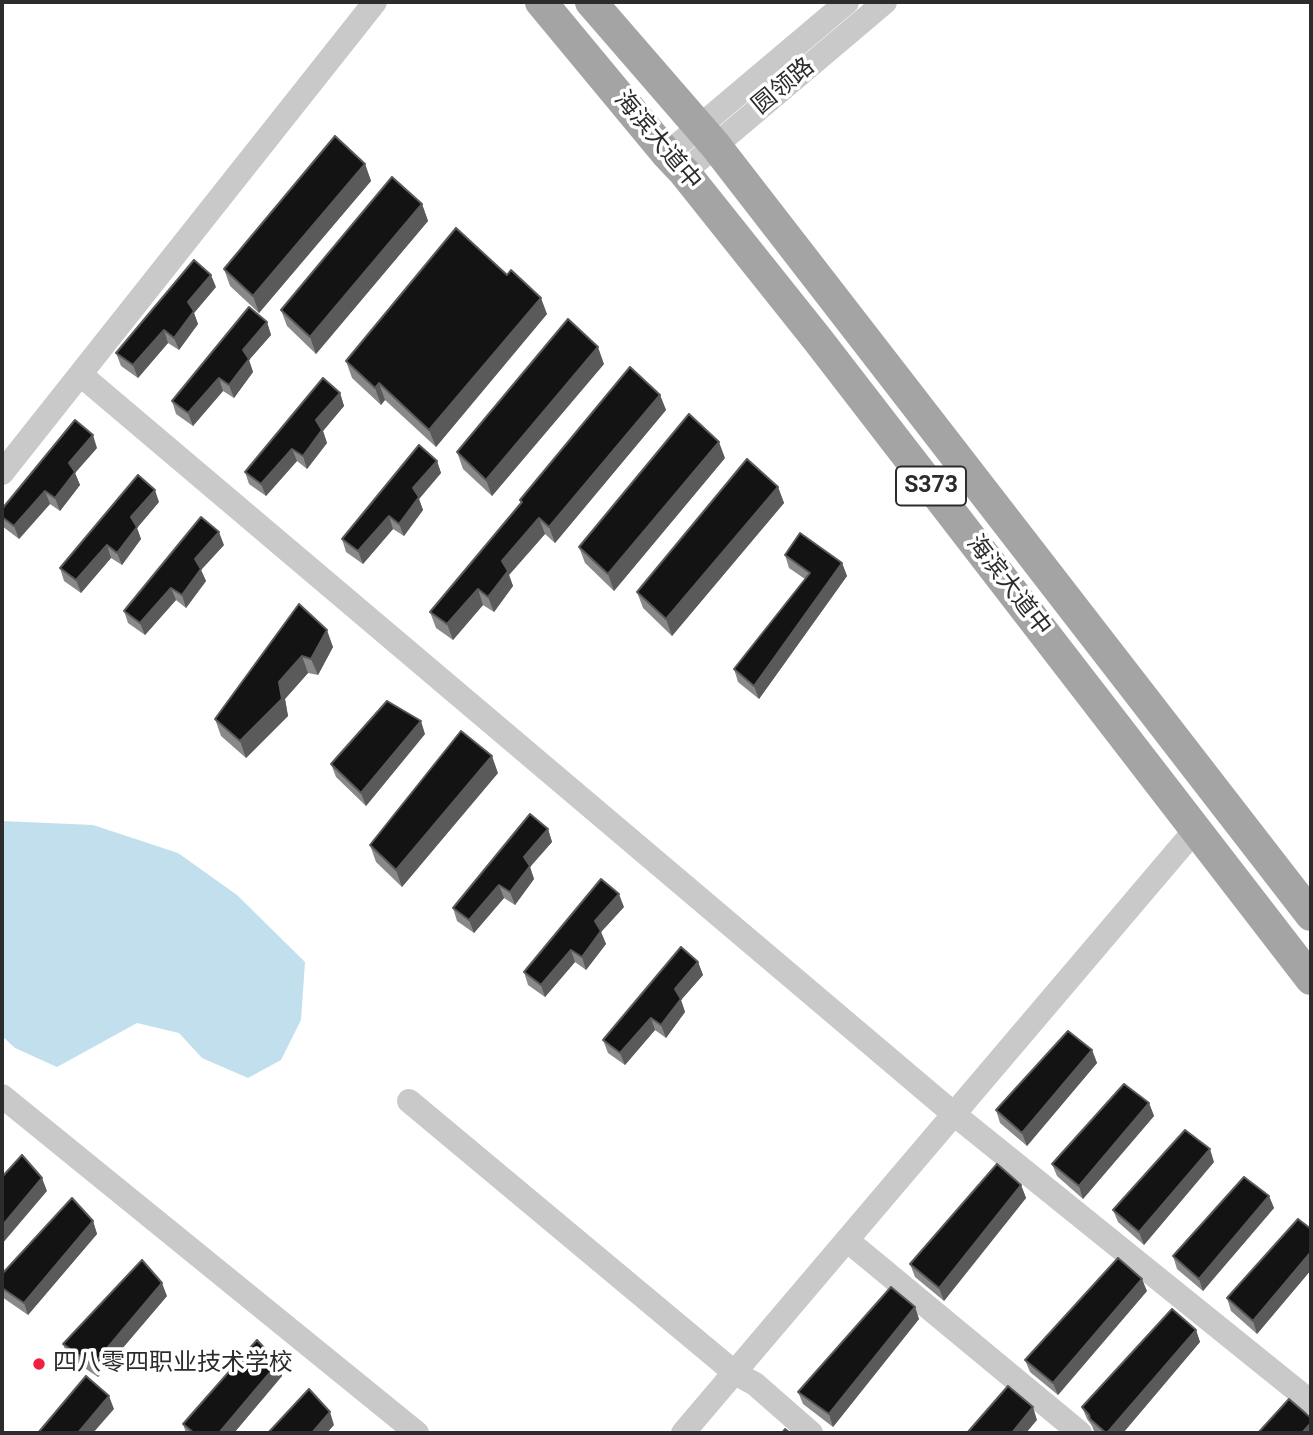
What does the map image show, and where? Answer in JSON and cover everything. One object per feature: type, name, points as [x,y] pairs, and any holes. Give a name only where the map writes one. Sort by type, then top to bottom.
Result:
[{"type":"main road","name":"海滨大道中","points":[[541,2],[818,340],[1311,979]]},
{"type":"main road","name":"海滨大道中","points":[[591,2],[708,136],[1308,904]]},
{"type":"street","points":[[2,473],[375,2]]},
{"type":"street","name":"圆领路","points":[[708,136],[847,2]]},
{"type":"street","name":"圆领路","points":[[675,163],[885,2]]},
{"type":"street","points":[[81,375],[955,1115],[1311,1402]]},
{"type":"street","points":[[683,1433],[1196,829]]},
{"type":"street","points":[[2,1097],[417,1433]]},
{"type":"street","points":[[409,1101],[735,1373],[755,1384],[811,1433]]},
{"type":"street","points":[[848,1241],[1080,1433]]},
{"type":"water","points":[[2,821],[93,825],[178,853],[237,895],[305,962],[301,1020],[281,1060],[248,1078],[202,1058],[179,1033],[137,1023],[57,1067],[15,1048],[2,1036]]},
{"type":"building","points":[[335,136],[365,164],[253,296],[224,269]]},
{"type":"building","points":[[392,177],[422,204],[310,337],[281,310]]},
{"type":"building","points":[[456,228],[507,275],[511,270],[541,298],[429,430],[379,383],[375,388],[346,361]]},
{"type":"building","points":[[194,260],[211,275],[188,302],[194,311],[174,338],[164,330],[133,365],[116,353]]},
{"type":"building","points":[[249,307],[267,322],[243,350],[249,359],[229,385],[219,378],[188,413],[172,401]]},
{"type":"building","points":[[568,319],[598,347],[486,480],[457,452]]},
{"type":"building","points":[[630,367],[660,395],[549,527],[539,518],[502,561],[508,571],[488,597],[478,589],[447,624],[430,612],[522,502],[520,500]]},
{"type":"building","points":[[323,378],[340,393],[316,420],[322,430],[303,456],[292,449],[261,484],[245,472]]},
{"type":"building","points":[[689,414],[719,442],[608,574],[579,547]]},
{"type":"building","points":[[75,420],[93,435],[69,463],[75,472],[55,498],[45,491],[14,526],[2,517],[2,509]]},
{"type":"building","points":[[419,445],[437,461],[413,488],[419,497],[399,524],[389,516],[358,551],[342,539]]},
{"type":"building","points":[[747,459],[778,487],[666,619],[637,592]]},
{"type":"building","points":[[138,475],[155,490],[131,517],[137,527],[117,553],[107,545],[76,580],[60,568]]},
{"type":"building","points":[[201,517],[219,532],[195,559],[201,569],[182,595],[171,588],[140,623],[124,611]]},
{"type":"building","points":[[800,533],[842,563],[754,686],[734,669],[810,573],[785,555]]},
{"type":"building","points":[[299,604],[327,630],[311,659],[302,656],[279,682],[282,699],[240,741],[215,719]]},
{"type":"building","points":[[387,701],[421,721],[361,793],[331,764]]},
{"type":"building","points":[[461,731],[492,756],[396,870],[370,845]]},
{"type":"building","points":[[530,814],[548,829],[524,857],[530,866],[510,892],[499,885],[469,920],[453,908]]},
{"type":"building","points":[[601,879],[619,894],[595,921],[601,931],[582,957],[571,950],[541,985],[524,972]]},
{"type":"building","points":[[681,947],[698,962],[675,989],[681,999],[661,1025],[651,1018],[620,1053],[603,1040]]},
{"type":"building","points":[[1068,1031],[1092,1050],[1022,1133],[996,1110]]},
{"type":"building","points":[[1124,1084],[1149,1103],[1079,1186],[1052,1164]]},
{"type":"building","points":[[1185,1130],[1210,1149],[1139,1232],[1113,1210]]},
{"type":"building","points":[[22,1155],[42,1178],[2,1226],[2,1177]]},
{"type":"building","points":[[997,1164],[1021,1185],[939,1288],[910,1264]]},
{"type":"building","points":[[1244,1177],[1269,1196],[1199,1279],[1173,1256]]},
{"type":"building","points":[[72,1198],[93,1221],[24,1303],[2,1288],[2,1274]]},
{"type":"building","points":[[1298,1219],[1311,1229],[1311,1252],[1253,1321],[1227,1298]]},
{"type":"building","points":[[1118,1258],[1142,1279],[1053,1383],[1025,1360]]},
{"type":"building","points":[[142,1260],[162,1283],[93,1365],[63,1344]]},
{"type":"building","points":[[891,1287],[915,1307],[829,1414],[798,1392]]},
{"type":"building","points":[[1172,1309],[1196,1330],[1106,1433],[1090,1419],[1082,1407]]},
{"type":"building","points":[[257,1340],[278,1363],[219,1433],[194,1433],[183,1424]]},
{"type":"building","points":[[86,1376],[109,1396],[78,1433],[38,1433]]},
{"type":"building","points":[[1008,1386],[1033,1407],[1012,1433],[967,1433]]},
{"type":"building","points":[[309,1389],[330,1412],[312,1433],[268,1433]]},
{"type":"building","points":[[1289,1399],[1311,1418],[1311,1423],[1302,1433],[1258,1433]]},
{"type":"place","name":"四八零四职业技术学校","points":[[39,1364]]}]
